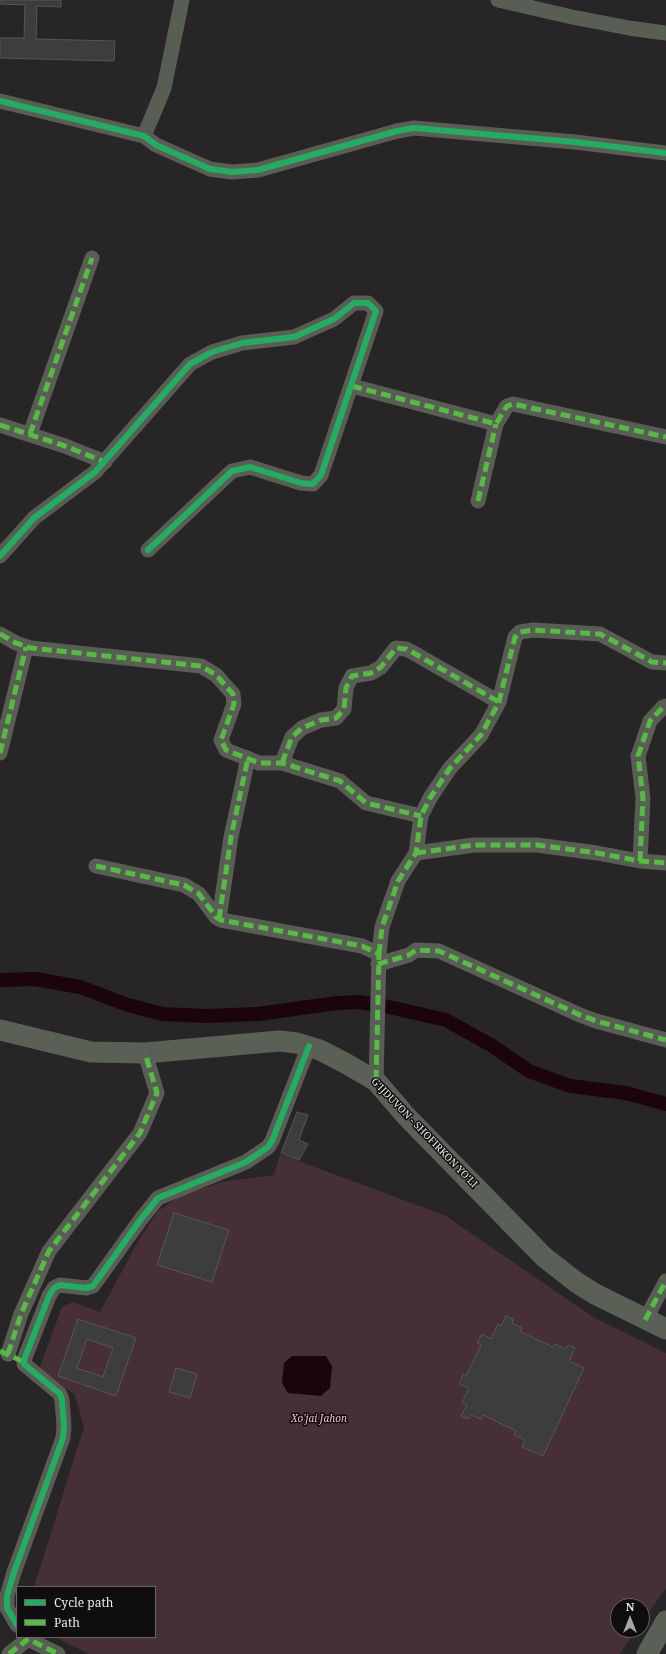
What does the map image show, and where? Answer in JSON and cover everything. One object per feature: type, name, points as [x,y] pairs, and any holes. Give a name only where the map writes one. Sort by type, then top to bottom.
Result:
[{"type":"main road","name":"G'IJDUVON - SHOFIRKON YO'LI","points":[[0,1030],[91,1052],[117,1054],[145,1053],[272,1042],[297,1042],[333,1056],[376,1082],[406,1116],[544,1257],[576,1282],[595,1294],[645,1320],[666,1329]]},
{"type":"main road","points":[[647,1654],[666,1621]]},
{"type":"street","points":[[144,136],[164,88],[182,0]]},
{"type":"street","points":[[498,0],[572,17],[629,28],[666,33]]},
{"type":"street","points":[[0,101],[144,136],[156,145],[210,169],[232,172],[258,170],[397,131],[414,128],[575,142],[666,153]]},
{"type":"street","points":[[30,434],[92,258]]},
{"type":"street","points":[[0,556],[34,518],[86,480],[105,462],[190,364],[212,352],[242,343],[294,337],[334,319],[354,303],[368,303],[376,311],[321,476],[313,484],[301,483],[250,467],[232,471],[148,550]]},
{"type":"street","points":[[352,386],[496,424]]},
{"type":"street","points":[[478,501],[496,424],[507,406],[513,404],[666,437]]},
{"type":"street","points":[[0,425],[66,446],[105,462]]},
{"type":"street","points":[[376,1082],[379,959],[382,927],[398,881],[416,853],[421,816],[430,798],[450,768],[481,735],[499,702],[515,637],[520,632],[532,630],[600,634],[652,662],[666,664]]},
{"type":"street","points":[[0,634],[26,647],[201,666],[216,675],[233,694],[234,704],[221,740],[226,750],[260,763],[282,763],[340,781],[366,803],[421,816]]},
{"type":"street","points":[[0,753],[26,647]]},
{"type":"street","points":[[282,763],[292,737],[302,728],[321,720],[336,718],[344,709],[346,688],[352,676],[371,673],[381,667],[396,648],[406,649],[412,652],[499,702]]},
{"type":"street","points":[[640,861],[643,798],[638,756],[650,721],[663,706],[666,706]]},
{"type":"street","points":[[219,919],[231,837],[248,758]]},
{"type":"street","points":[[416,853],[474,845],[537,845],[597,853],[640,861],[666,863]]},
{"type":"street","points":[[96,866],[184,885],[199,894],[219,919],[276,931],[362,946],[379,959],[409,955],[416,950],[440,951],[580,1015],[596,1021],[666,1040]]},
{"type":"street","points":[[24,1362],[49,1296],[54,1288],[64,1285],[86,1288],[93,1286],[155,1201],[185,1186],[246,1162],[268,1147],[272,1141],[309,1046]]},
{"type":"street","points":[[16,1623],[7,1608],[7,1596],[14,1572],[63,1438],[64,1428],[62,1400],[60,1394],[25,1365],[24,1362],[4,1353],[49,1251],[140,1133],[157,1093],[145,1053]]},
{"type":"street","points":[[645,1320],[666,1281]]},
{"type":"street","points":[[9,1654],[27,1638],[58,1654]]},
{"type":"green space","name":"Xo'jai Jahon","points":[[280,1154],[446,1216],[593,1317],[666,1353],[666,1588],[650,1611],[650,1598],[610,1598],[610,1638],[631,1638],[620,1654],[89,1654],[57,1638],[156,1638],[156,1586],[34,1586],[84,1427],[75,1395],[39,1369],[62,1307],[73,1302],[100,1312],[137,1243],[158,1211],[180,1196],[222,1182],[274,1175]]},
{"type":"shaded area","points":[[292,1356],[326,1356],[332,1366],[330,1388],[321,1396],[288,1393],[282,1383],[284,1363]]},
{"type":"building","points":[[0,0],[61,0],[61,7],[37,6],[36,39],[115,41],[114,61],[0,58],[0,38],[24,38],[25,5],[0,4]]},
{"type":"building","points":[[297,1112],[308,1115],[299,1140],[308,1144],[299,1160],[281,1153]]},
{"type":"building","points":[[174,1213],[229,1230],[212,1282],[157,1265]]},
{"type":"building","points":[[506,1316],[513,1319],[512,1323],[522,1328],[521,1332],[553,1347],[555,1344],[566,1349],[568,1345],[575,1348],[569,1361],[584,1368],[543,1456],[522,1447],[525,1440],[514,1435],[516,1431],[483,1415],[481,1419],[471,1415],[468,1419],[461,1416],[467,1405],[462,1403],[469,1388],[459,1384],[463,1375],[466,1376],[481,1345],[477,1343],[482,1334],[491,1339],[498,1324],[501,1326]]},
{"type":"building","points":[[78,1319],[136,1338],[116,1396],[58,1376]],"holes":[[[87,1339],[113,1348],[103,1377],[77,1368]]]},
{"type":"building","points":[[176,1368],[197,1374],[190,1398],[169,1392]]},
{"type":"waterway","points":[[0,980],[35,979],[80,987],[128,1005],[162,1014],[206,1016],[258,1014],[337,1003],[358,1002],[380,1005],[446,1020],[491,1045],[529,1071],[570,1086],[626,1093],[666,1104]]},
{"type":"marked path","points":[[30,434],[92,258]]},
{"type":"marked path","points":[[352,386],[496,424],[507,406],[513,404],[666,437]]},
{"type":"marked path","points":[[478,501],[496,424]]},
{"type":"marked path","points":[[0,425],[65,446],[105,462]]},
{"type":"marked path","points":[[379,954],[382,927],[398,881],[416,853],[421,816],[430,798],[450,768],[481,735],[499,702],[515,637],[520,632],[533,630],[600,634],[652,662],[666,663]]},
{"type":"marked path","points":[[0,634],[16,643],[31,648],[201,666],[216,675],[233,694],[234,704],[221,740],[226,750],[259,763],[282,763],[340,781],[366,803],[421,816]]},
{"type":"marked path","points":[[0,753],[26,647]]},
{"type":"marked path","points":[[282,763],[292,737],[302,728],[321,720],[336,718],[344,709],[346,688],[352,676],[371,673],[381,667],[396,648],[406,649],[412,652],[499,702]]},
{"type":"marked path","points":[[640,861],[643,798],[638,756],[650,721],[663,707],[666,706]]},
{"type":"marked path","points":[[219,919],[231,837],[248,758]]},
{"type":"marked path","points":[[416,853],[474,845],[537,845],[597,853],[640,861],[666,863]]},
{"type":"marked path","points":[[96,866],[184,885],[199,894],[216,917],[221,920],[362,946],[379,954],[376,1081]]},
{"type":"marked path","points":[[378,964],[409,955],[416,950],[439,951],[580,1015],[596,1021],[666,1040]]},
{"type":"marked path","points":[[8,1354],[21,1314],[49,1251],[140,1133],[157,1093],[145,1053]]},
{"type":"marked path","points":[[645,1320],[666,1281]]},
{"type":"marked path","points":[[0,1351],[24,1362]]},
{"type":"marked path","points":[[9,1654],[28,1639],[58,1654]]},
{"type":"cycle path","points":[[0,101],[144,136],[156,145],[210,169],[232,172],[258,170],[397,131],[414,128],[575,142],[666,153]]},
{"type":"cycle path","points":[[0,556],[34,518],[95,472],[190,364],[212,352],[242,343],[294,337],[334,319],[354,303],[368,303],[376,311],[321,475],[313,484],[301,483],[250,467],[232,471],[148,550]]},
{"type":"cycle path","points":[[16,1623],[7,1608],[7,1596],[14,1572],[63,1438],[64,1427],[62,1400],[60,1394],[24,1364],[24,1360],[49,1296],[54,1288],[60,1285],[86,1288],[93,1286],[158,1198],[246,1162],[268,1147],[272,1141],[309,1046]]}]
